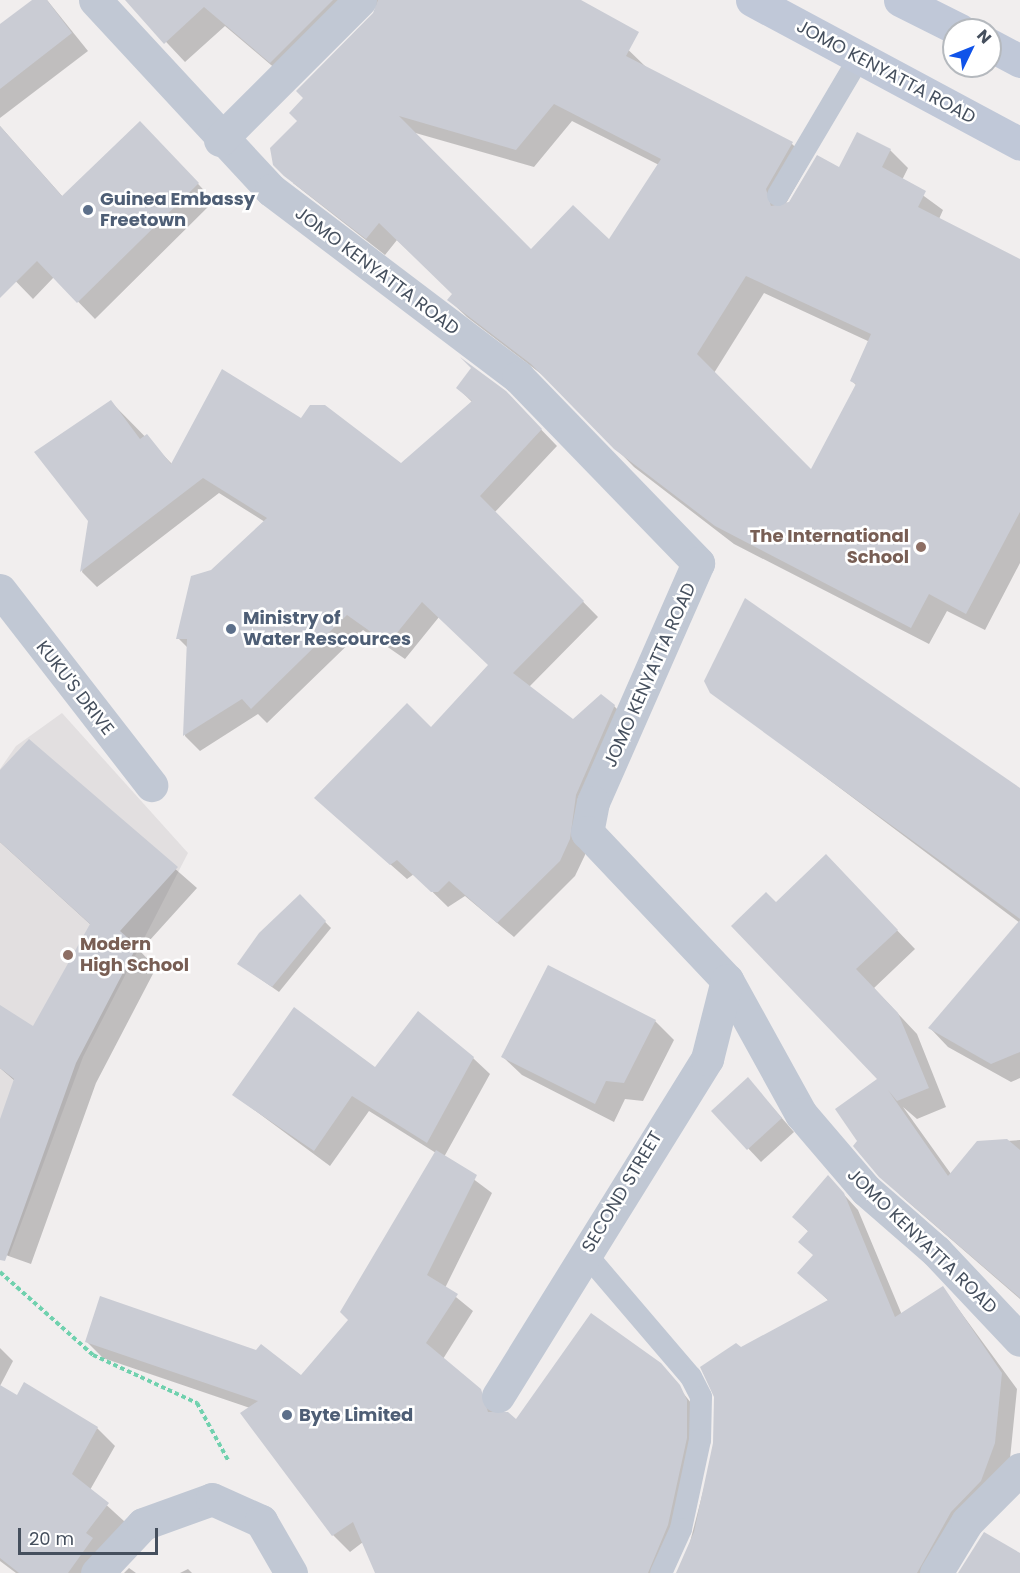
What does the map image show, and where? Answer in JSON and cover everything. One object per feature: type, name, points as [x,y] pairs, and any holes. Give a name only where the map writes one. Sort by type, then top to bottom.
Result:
[{"type":"main road","name":"JOMO KENYATTA ROAD","points":[[752,0],[1020,144]]},
{"type":"main road","points":[[900,0],[942,21]]},
{"type":"main road","points":[[1002,51],[1020,61]]},
{"type":"street","name":"JOMO KENYATTA ROAD","points":[[95,0],[220,140],[271,190],[518,377],[698,563],[593,802],[587,832],[727,980],[801,1114],[866,1190],[936,1251],[1020,1340]]},
{"type":"street","points":[[220,140],[360,0]]},
{"type":"street","name":"KUKU'S DRIVE","points":[[0,590],[151,785]]},
{"type":"street","name":"SECOND STREET","points":[[498,1396],[707,1059],[727,980]]},
{"type":"street","points":[[936,1573],[967,1522],[1020,1469]]},
{"type":"street","points":[[97,1573],[143,1524],[178,1508],[212,1499],[261,1521],[291,1573]]},
{"type":"lane","points":[[778,195],[859,58]]},
{"type":"lane","points":[[585,1253],[691,1377],[700,1397],[700,1440],[681,1529],[661,1573]]},
{"type":"path","points":[[0,1272],[93,1354],[197,1403],[261,1521]]},
{"type":"shaded area","name":"Modern High School","points":[[62,713],[188,853],[83,1057],[9,1256],[0,1249],[0,769],[16,746]]},
{"type":"building","points":[[32,0],[47,0],[72,33],[0,89],[0,24]]},
{"type":"building","points":[[125,0],[333,0],[270,63],[204,7],[164,44]]},
{"type":"building","points":[[378,0],[581,0],[639,32],[626,56],[793,142],[766,189],[771,206],[789,202],[817,155],[839,167],[857,132],[891,149],[882,167],[926,191],[918,207],[1020,259],[1020,512],[966,614],[929,594],[911,628],[715,526],[614,449],[531,364],[447,300],[452,294],[379,223],[366,239],[273,165],[270,148],[297,121],[289,113],[303,98],[296,91],[373,13]],"holes":[[[554,104],[661,159],[609,239],[573,205],[531,249],[399,116],[516,150]],[[746,276],[871,334],[850,381],[856,384],[811,469],[697,354]]]},
{"type":"building","points":[[140,121],[199,183],[77,303],[37,261],[0,298],[0,126],[62,196]]},
{"type":"building","points":[[460,357],[506,391],[542,429],[480,496],[584,601],[513,673],[573,719],[601,694],[615,705],[576,795],[570,839],[560,861],[497,923],[449,881],[438,892],[431,892],[397,860],[390,865],[314,798],[407,703],[431,727],[488,665],[422,602],[388,644],[347,615],[251,709],[242,699],[183,736],[187,639],[176,639],[191,576],[211,570],[267,518],[203,478],[80,572],[88,521],[34,452],[111,400],[140,439],[147,434],[171,464],[222,369],[301,418],[310,405],[325,405],[401,463],[472,401],[456,388],[471,368]]},
{"type":"building","points":[[745,598],[1020,788],[1020,919],[710,693],[704,681]]},
{"type":"building","name":"Modern High School","points":[[29,739],[178,867],[120,931],[137,946],[76,1063],[5,1261],[0,1260],[0,1119],[14,1079],[0,1068],[0,1005],[33,1026],[90,924],[0,842],[0,770]]},
{"type":"building","points":[[826,854],[898,930],[856,969],[898,1013],[929,1088],[897,1101],[888,1090],[948,1176],[977,1141],[1007,1139],[1020,1150],[1020,1298],[879,1177],[853,1146],[857,1141],[835,1109],[877,1079],[731,926],[766,892],[776,902]]},
{"type":"building","points":[[300,894],[326,921],[272,987],[237,964],[259,933]]},
{"type":"building","points":[[1020,920],[1020,1052],[991,1064],[928,1028]]},
{"type":"building","points":[[548,965],[656,1020],[624,1083],[606,1081],[595,1104],[501,1057]]},
{"type":"building","points":[[294,1007],[375,1067],[418,1011],[474,1057],[427,1143],[352,1096],[314,1151],[232,1095]]},
{"type":"building","points":[[748,1077],[782,1118],[747,1150],[711,1111]]},
{"type":"building","points":[[436,1150],[477,1175],[427,1275],[458,1294],[426,1343],[481,1389],[488,1412],[508,1412],[516,1419],[591,1313],[661,1363],[680,1385],[687,1400],[687,1438],[668,1525],[648,1573],[375,1573],[353,1522],[332,1536],[240,1413],[258,1401],[85,1342],[100,1296],[256,1350],[261,1344],[301,1375],[348,1320],[340,1312]]},
{"type":"building","points":[[828,1175],[844,1193],[895,1317],[943,1286],[1002,1373],[995,1443],[981,1481],[951,1512],[917,1573],[676,1573],[694,1532],[713,1443],[714,1397],[700,1367],[736,1343],[741,1347],[828,1300],[797,1273],[813,1255],[798,1242],[808,1231],[792,1217]]},
{"type":"building","points":[[24,1382],[98,1427],[72,1474],[109,1503],[86,1533],[93,1538],[68,1573],[19,1573],[0,1558],[0,1385],[17,1395]]},
{"type":"building","points":[[984,1532],[1020,1553],[1020,1573],[958,1573]]},
{"type":"place","name":"Guinea Embassy Freetown","points":[[88,210]]},
{"type":"place","name":"The International School","points":[[921,547]]},
{"type":"place","name":"Ministry of Water Rescources","points":[[231,629]]},
{"type":"place","name":"Modern High School","points":[[68,955]]},
{"type":"place","name":"Byte Limited","points":[[287,1415]]}]
